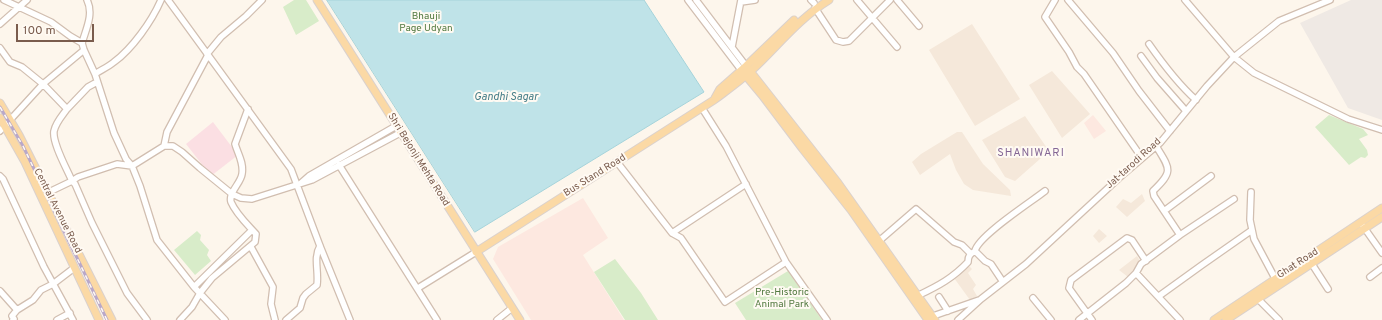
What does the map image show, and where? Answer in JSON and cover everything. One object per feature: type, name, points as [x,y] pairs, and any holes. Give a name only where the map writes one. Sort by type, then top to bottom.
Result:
[{"type":"main road","name":"Shri Bejonji Mehta Road","points":[[317,0],[398,130],[520,320]]},
{"type":"main road","points":[[746,71],[799,21],[815,3],[829,0]]},
{"type":"main road","points":[[746,71],[838,183],[918,295],[932,319]]},
{"type":"main road","points":[[746,71],[762,95],[851,210],[932,319]]},
{"type":"main road","name":"Bus Stand Road","points":[[476,252],[714,100],[746,71]]},
{"type":"main road","name":"Central Avenue Road","points":[[0,103],[11,120],[112,320]]},
{"type":"main road","name":"Central Avenue Road","points":[[0,118],[2,128],[25,162],[99,320]]},
{"type":"main road","name":"Ghat Road","points":[[1214,320],[1310,261],[1362,225],[1382,208]]},
{"type":"main road","name":"Ghat Road","points":[[1362,225],[1382,217]]},
{"type":"main road","name":"Ghat Road","points":[[1226,320],[1277,282]]},
{"type":"street","points":[[4,0],[51,22],[82,43]]},
{"type":"street","points":[[0,24],[20,8],[27,0]]},
{"type":"street","points":[[87,0],[90,6],[90,13],[82,43],[84,50],[95,74],[114,133],[126,159],[132,166],[140,186],[157,240],[173,258],[194,287],[225,320]]},
{"type":"street","points":[[95,74],[114,62],[126,52],[151,19],[161,0]]},
{"type":"street","points":[[168,0],[187,24],[207,54],[291,169],[350,320]]},
{"type":"street","points":[[164,146],[167,132],[207,54],[221,37],[262,0]]},
{"type":"street","points":[[688,0],[746,71]]},
{"type":"street","points":[[696,0],[727,47]]},
{"type":"street","points":[[727,47],[741,1],[755,0]]},
{"type":"street","points":[[857,0],[897,47]]},
{"type":"street","points":[[815,3],[836,40],[842,42],[849,41],[890,0]]},
{"type":"street","points":[[897,0],[920,26]]},
{"type":"street","points":[[1055,0],[1045,17],[1069,52],[1077,67],[1084,74],[1142,158]]},
{"type":"street","points":[[1068,0],[1113,53],[1139,91],[1170,131]]},
{"type":"street","points":[[1185,0],[1234,57],[1254,73],[1348,119],[1382,130]]},
{"type":"street","name":"Jat-tarodi Road","points":[[958,320],[981,299],[1026,264],[1156,146],[1234,57],[1279,21],[1330,0]]},
{"type":"street","points":[[1149,44],[1171,75],[1196,100]]},
{"type":"street","points":[[0,48],[10,62],[22,67],[43,84],[67,109]]},
{"type":"street","points":[[2,128],[43,84],[84,50]]},
{"type":"street","points":[[1141,56],[1186,111]]},
{"type":"street","points":[[97,82],[88,87],[58,121],[54,131],[54,140],[92,223],[127,293],[147,320]]},
{"type":"street","points":[[702,108],[726,146],[786,262],[827,320]]},
{"type":"street","points":[[180,320],[192,307],[200,293],[224,268],[251,247],[256,239],[256,234],[236,211],[231,202],[232,194],[242,176],[243,167],[235,144],[248,109]]},
{"type":"street","points":[[47,193],[78,177],[117,164],[132,166],[164,146],[173,146],[232,194],[241,198],[252,199],[298,186],[312,180],[398,130]]},
{"type":"street","points":[[298,186],[309,176],[398,130]]},
{"type":"street","points":[[1156,146],[1167,164],[1168,173],[1163,182],[1153,191],[1154,196],[1180,235]]},
{"type":"street","points":[[617,162],[672,233],[681,238],[726,302],[786,262]]},
{"type":"street","points":[[339,165],[437,320]]},
{"type":"street","points":[[1164,211],[1211,176]]},
{"type":"street","points":[[1,179],[44,267],[73,320]]},
{"type":"street","points":[[672,233],[746,184]]},
{"type":"street","points":[[918,295],[942,284],[959,271],[968,262],[968,258],[985,236],[1045,191]]},
{"type":"street","points":[[1250,192],[1250,220],[1254,239],[1277,282]]},
{"type":"street","points":[[1079,320],[1136,273],[1141,264],[1180,235],[1234,199]]},
{"type":"street","points":[[879,241],[916,209],[954,242],[962,245],[991,264],[1003,282]]},
{"type":"street","points":[[1362,225],[1382,253]]},
{"type":"street","points":[[194,287],[252,230]]},
{"type":"street","points":[[1159,296],[1252,230]]},
{"type":"street","points":[[1092,320],[1069,288],[1071,280],[1127,238],[1132,240],[1146,261]]},
{"type":"street","points":[[286,320],[293,318],[300,308],[303,298],[317,285],[316,252],[320,246]]},
{"type":"street","points":[[251,247],[273,287],[271,304],[276,320]]},
{"type":"street","points":[[418,288],[476,252]]},
{"type":"street","points":[[1310,261],[1328,289]]},
{"type":"street","points":[[14,320],[12,316],[17,310],[33,300],[41,290],[53,284],[74,268]]},
{"type":"street","points":[[1370,277],[1382,268]]},
{"type":"street","points":[[1136,273],[1180,320]]},
{"type":"street","points":[[0,291],[17,310]]},
{"type":"street","points":[[937,298],[946,311]]},
{"type":"street","points":[[1033,298],[1051,320]]},
{"type":"street","points":[[1257,298],[1279,320]]},
{"type":"street","points":[[932,319],[946,311],[981,299]]},
{"type":"street","points":[[497,320],[512,308]]},
{"type":"street","points":[[57,320],[70,313]]},
{"type":"shaded area","points":[[1351,0],[1382,0],[1382,120],[1348,108],[1300,23]]},
{"type":"shaded area","points":[[972,24],[1020,99],[975,126],[929,50]]},
{"type":"shaded area","points":[[1052,71],[1090,114],[1062,138],[1029,85]]},
{"type":"shaded area","points":[[1093,115],[1106,131],[1094,139],[1084,123]]},
{"type":"shaded area","points":[[1025,116],[1049,151],[1015,181],[1005,177],[982,140]]},
{"type":"shaded area","points":[[213,122],[238,155],[211,176],[186,144]]},
{"type":"shaded area","points":[[957,132],[962,132],[983,164],[1010,190],[1011,196],[973,190],[964,184],[956,170],[950,154],[920,175],[912,162],[921,154]]},
{"type":"shaded area","points":[[1142,194],[1145,201],[1127,217],[1116,207],[1123,199],[1131,203]]},
{"type":"shaded area","points":[[583,198],[608,238],[583,255],[624,320],[531,320],[493,259],[498,247]]},
{"type":"shaded area","points":[[1099,229],[1107,236],[1099,243],[1093,236]]},
{"type":"shaded area","points":[[1137,256],[1140,261],[1135,271],[1128,277],[1119,270]]},
{"type":"shaded area","points":[[968,265],[972,269],[968,273],[976,285],[973,289],[977,296],[970,300],[954,278]]},
{"type":"green space","points":[[294,0],[306,0],[319,21],[296,35],[283,7]]},
{"type":"green space","points":[[1329,115],[1363,129],[1368,135],[1359,139],[1367,150],[1368,155],[1365,158],[1361,157],[1349,165],[1315,127]]},
{"type":"green space","points":[[197,231],[201,235],[200,240],[209,250],[207,255],[211,261],[195,275],[174,250]]},
{"type":"green space","points":[[615,259],[641,293],[658,320],[625,320],[594,272]]},
{"type":"green space","name":"Pre-Historic Animal Park","points":[[788,271],[822,320],[746,320],[735,303]]},
{"type":"water","name":"Gandhi Sagar","points":[[327,0],[644,0],[704,92],[475,232]]},
{"type":"railway","points":[[0,107],[23,146],[107,320]]},
{"type":"district","name":"SHANIWARI","points":[[1031,154]]},
{"type":"park label","name":"Bhauji Page Udyan","points":[[426,22]]}]
